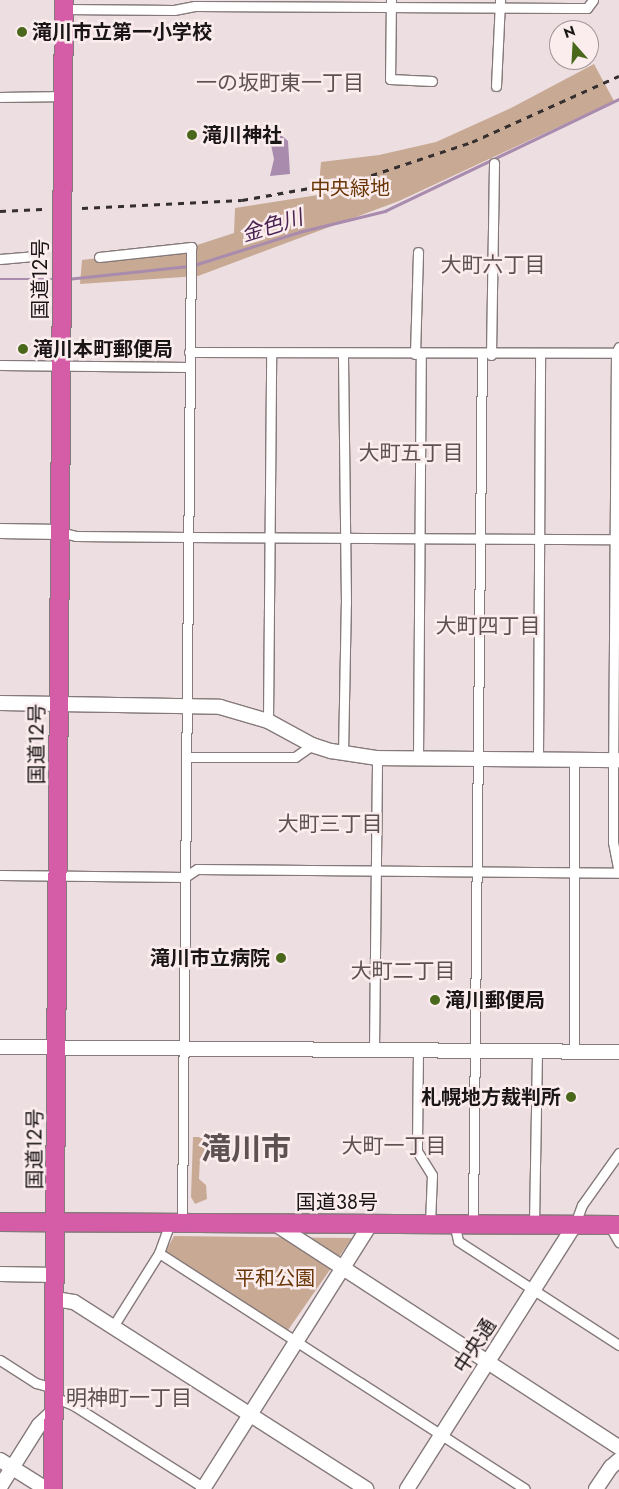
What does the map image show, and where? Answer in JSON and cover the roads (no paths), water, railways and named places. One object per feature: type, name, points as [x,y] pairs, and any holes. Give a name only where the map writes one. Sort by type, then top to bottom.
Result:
[{"type":"highway","name":"国道12号","points":[[53,1489],[64,5]]},
{"type":"highway","name":"国道38号","points":[[0,1222],[614,1225]]},
{"type":"street","points":[[64,5],[500,3],[587,8],[593,0]]},
{"type":"street","points":[[391,3],[390,80],[432,81]]},
{"type":"street","points":[[496,86],[500,3]]},
{"type":"street","points":[[0,97],[63,96]]},
{"type":"street","points":[[473,1223],[480,539],[494,164]]},
{"type":"street","points":[[98,257],[191,248],[188,352],[184,1048],[176,1222],[112,1328]]},
{"type":"street","points":[[418,252],[418,758]]},
{"type":"street","points":[[0,259],[36,256]]},
{"type":"street","points":[[0,875],[185,877],[197,869],[476,874],[619,873],[613,842],[616,760],[615,539],[618,351],[540,355],[188,352]]},
{"type":"street","points":[[268,721],[271,353]]},
{"type":"street","points":[[343,353],[345,538],[343,754]]},
{"type":"street","points":[[538,758],[540,355]]},
{"type":"street","points":[[0,365],[188,367]]},
{"type":"street","points":[[0,531],[60,532],[76,536],[615,539]]},
{"type":"street","points":[[0,703],[220,707],[268,721],[312,745],[343,754],[377,758],[616,760]]},
{"type":"street","points":[[186,757],[295,757],[312,745]]},
{"type":"street","points":[[374,1050],[377,758]]},
{"type":"street","points":[[574,759],[574,1051]]},
{"type":"street","points":[[0,1048],[619,1052]]},
{"type":"street","points":[[418,1050],[417,1151],[432,1175],[430,1223]]},
{"type":"street","points":[[534,1224],[537,1052]]},
{"type":"street","points":[[575,1224],[582,1205],[619,1153]]},
{"type":"street","points":[[272,1222],[343,1270],[619,1447]]},
{"type":"street","points":[[0,1360],[36,1383],[54,1399],[73,1404],[204,1489],[371,1223]]},
{"type":"street","points":[[454,1223],[458,1241],[619,1345]]},
{"type":"street","name":"中央通","points":[[407,1489],[575,1224]]},
{"type":"street","points":[[614,1225],[619,1242]]},
{"type":"street","points":[[158,1253],[526,1489]]},
{"type":"street","points":[[0,1274],[55,1275]]},
{"type":"street","points":[[55,1299],[74,1302],[366,1489]]},
{"type":"street","points":[[0,1487],[40,1425],[54,1399]]},
{"type":"street","points":[[0,1460],[46,1489]]},
{"type":"street","points":[[596,1489],[611,1467],[619,1460]]},
{"type":"waterway","name":"金色川","points":[[194,265],[299,232],[385,211],[619,99]]},
{"type":"waterway","name":"金色川","points":[[67,279],[188,266]]},
{"type":"waterway","name":"金色川","points":[[0,279],[54,279]]},
{"type":"railway","points":[[82,208],[242,200],[360,179],[472,142],[619,76]]},
{"type":"railway","points":[[0,211],[42,209]]},
{"type":"place","name":"滝川市立第一小学校","points":[[22,32]]},
{"type":"place","name":"滝川神社","points":[[192,135]]},
{"type":"place","name":"滝川本町郵便局","points":[[23,349]]},
{"type":"place","name":"滝川市立病院","points":[[281,958]]},
{"type":"place","name":"滝川郵便局","points":[[435,1000]]},
{"type":"place","name":"札幌地方裁判所","points":[[571,1097]]},
{"type":"district","name":"一の坂町東一丁目","points":[[280,83]]},
{"type":"district","name":"大町六丁目","points":[[493,265]]},
{"type":"district","name":"大町五丁目","points":[[411,453]]},
{"type":"district","name":"大町四丁目","points":[[488,626]]},
{"type":"district","name":"大町三丁目","points":[[330,824]]},
{"type":"district","name":"大町二丁目","points":[[403,971]]},
{"type":"district","name":"大町一丁目","points":[[394,1146]]},
{"type":"district","name":"滝川市","points":[[246,1149]]},
{"type":"district","name":"明神町一丁目","points":[[129,1398]]},
{"type":"park label","name":"中央緑地","points":[[350,188]]},
{"type":"park label","name":"平和公園","points":[[275,1278]]}]
